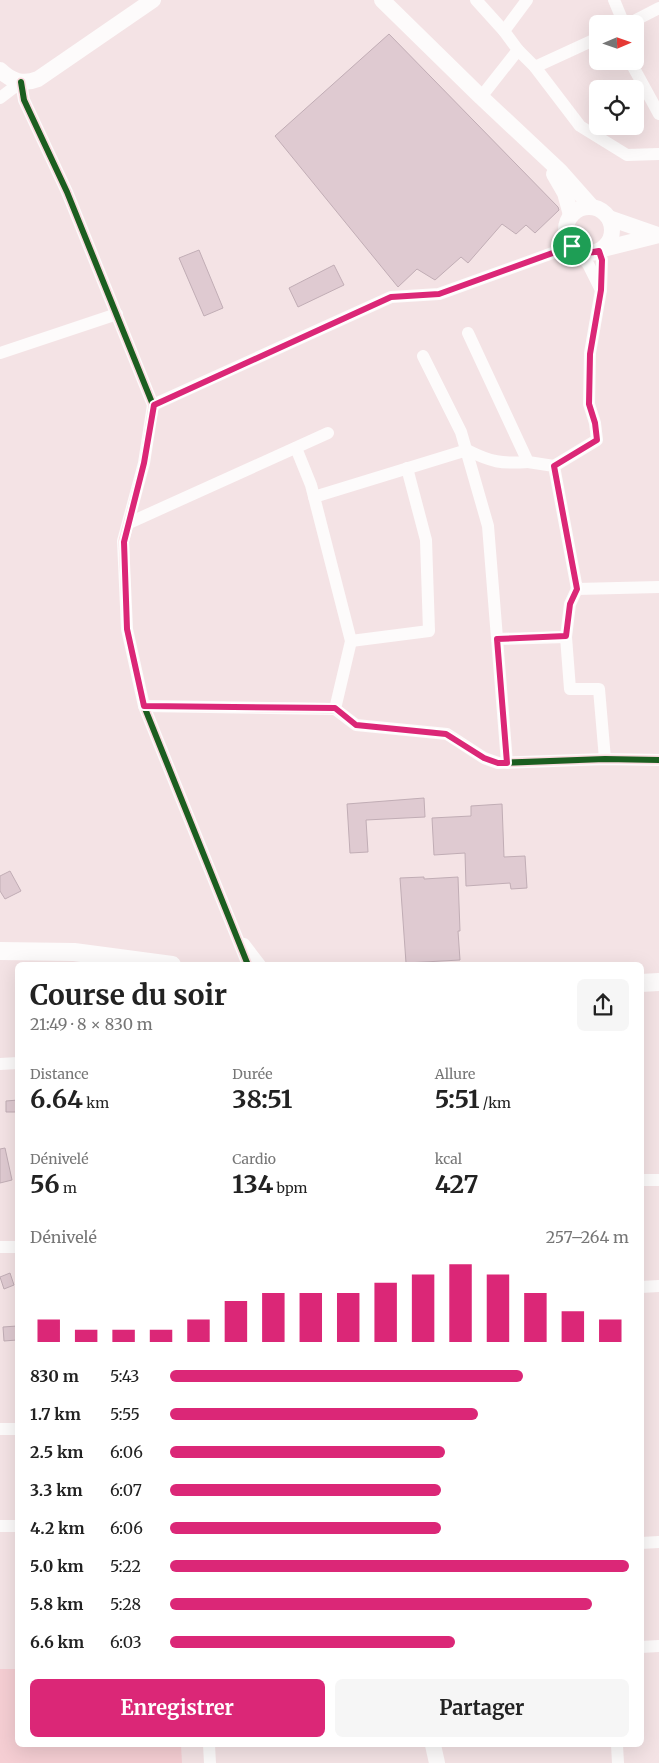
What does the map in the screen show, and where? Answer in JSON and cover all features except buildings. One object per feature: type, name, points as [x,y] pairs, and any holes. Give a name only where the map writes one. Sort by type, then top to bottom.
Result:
[{"type":"main road","points":[[0,951],[74,952],[143,962]]},
{"type":"main road","points":[[644,982],[659,982]]},
{"type":"street","points":[[0,70],[6,76],[20,82],[38,79],[153,0]]},
{"type":"street","points":[[476,0],[504,30],[580,126],[627,155],[659,154]]},
{"type":"street","points":[[504,30],[527,0]]},
{"type":"street","points":[[614,0],[620,15]]},
{"type":"street","points":[[314,498],[467,450],[485,459],[506,464],[528,462],[554,466],[597,440],[595,423],[589,404],[590,354],[601,290],[601,250],[610,240],[612,229],[609,218],[602,210],[591,206],[560,171],[480,97],[386,1]]},
{"type":"street","points":[[644,16],[659,8]]},
{"type":"street","points":[[534,67],[589,42]]},
{"type":"street","points":[[480,97],[518,50]]},
{"type":"street","points":[[635,70],[659,114]]},
{"type":"street","points":[[0,98],[20,82]]},
{"type":"street","points":[[20,82],[24,100],[67,192],[154,405],[144,463],[124,542],[127,629],[144,706],[247,962]]},
{"type":"street","points":[[545,157],[565,193],[571,215]]},
{"type":"street","points":[[591,206],[580,208],[571,215],[566,225],[566,236],[588,264],[601,290]]},
{"type":"street","points":[[609,218],[659,235]]},
{"type":"street","points":[[572,246],[580,252],[589,254],[659,235]]},
{"type":"street","points":[[154,405],[391,297],[439,294],[572,246]]},
{"type":"street","points":[[0,353],[117,314]]},
{"type":"street","points":[[468,333],[528,462]]},
{"type":"street","points":[[423,356],[461,432],[488,526],[507,763]]},
{"type":"street","points":[[130,523],[328,433]]},
{"type":"street","points":[[296,448],[311,484],[351,641],[335,708]]},
{"type":"street","points":[[554,466],[577,589],[570,604],[566,636],[570,689],[600,689],[605,759]]},
{"type":"street","points":[[351,641],[429,630],[426,540],[407,468]]},
{"type":"street","points":[[577,589],[659,587]]},
{"type":"street","points":[[497,639],[566,636]]},
{"type":"street","points":[[144,706],[335,708],[356,725],[446,734],[484,758],[498,763],[605,759],[659,760]]},
{"type":"street","points":[[236,934],[258,962]]},
{"type":"street","points":[[0,1064],[15,1063]]},
{"type":"street","points":[[644,1180],[659,1180]]},
{"type":"street","points":[[0,1248],[15,1247]]},
{"type":"street","points":[[644,1287],[659,1286]]},
{"type":"street","points":[[0,1429],[15,1429]]},
{"type":"street","points":[[0,1526],[15,1526]]},
{"type":"street","points":[[644,1543],[659,1542]]},
{"type":"street","points":[[644,1647],[659,1646]]},
{"type":"street","points":[[209,1747],[210,1763]]},
{"type":"street","points":[[433,1747],[437,1763]]},
{"type":"street","points":[[617,1747],[618,1763]]},
{"type":"shaded area","points":[[0,1669],[15,1669],[15,1747],[181,1747],[182,1763],[0,1763]]},
{"type":"cycle path","points":[[21,82],[24,100],[67,192],[153,405],[144,463],[123,541],[127,629],[144,706],[247,962]]},
{"type":"cycle path","points":[[144,706],[335,709],[356,725],[447,734],[484,758],[498,763],[605,759],[659,760]]},
{"type":"route","points":[[572,246],[580,252],[589,254],[599,251],[602,260],[601,290],[590,354],[589,404],[595,423],[597,440],[554,466],[577,589],[570,604],[566,636],[497,639],[507,763],[498,763],[484,758],[446,734],[356,725],[335,708],[144,706],[127,629],[124,542],[144,463],[154,405],[391,297],[439,294],[572,246]]}]
